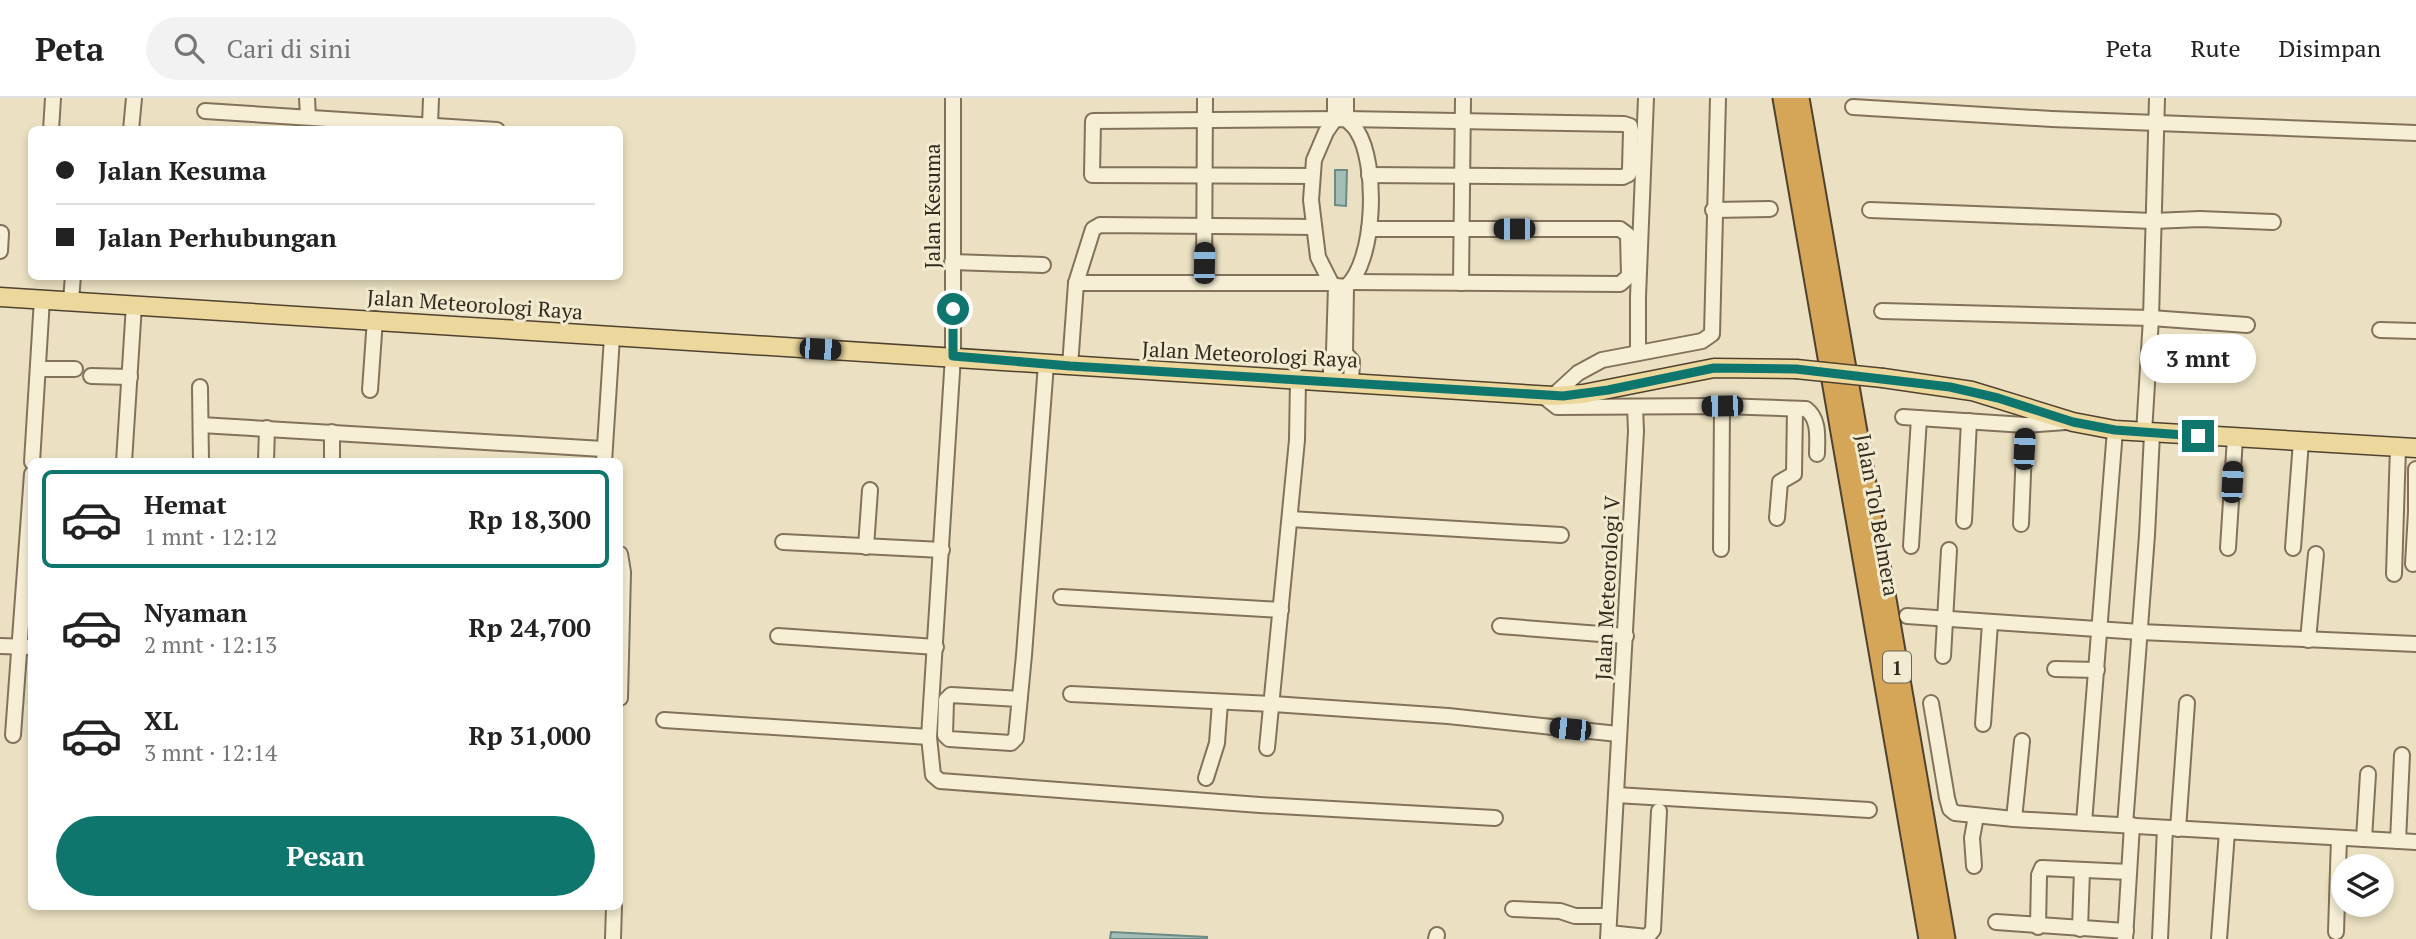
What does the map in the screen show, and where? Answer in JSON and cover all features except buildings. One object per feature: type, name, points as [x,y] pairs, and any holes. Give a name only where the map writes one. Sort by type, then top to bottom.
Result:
[{"type":"highway","name":"Jalan Tol Belmera","points":[[1783,98],[1929,939]]},
{"type":"highway","name":"Jalan Tol Belmera","points":[[1800,98],[1945,939]]},
{"type":"main road","name":"Jalan Meteorologi Raya","points":[[0,297],[1547,396],[1596,392],[1714,368],[1796,369],[1972,391],[2073,422],[2115,430],[2407,448]]},
{"type":"street","points":[[51,126],[52,98]]},
{"type":"street","points":[[131,126],[134,98]]},
{"type":"street","points":[[307,98],[308,117]]},
{"type":"street","points":[[430,125],[431,98]]},
{"type":"street","name":"Jalan Kesuma","points":[[953,98],[953,356],[929,737],[931,772],[940,781],[1247,804],[1495,818]]},
{"type":"street","points":[[1203,282],[1205,98]]},
{"type":"street","points":[[1335,98],[1340,120],[1358,132],[1367,157],[1371,202],[1369,229],[1362,257],[1341,284],[1340,353]]},
{"type":"street","points":[[1341,284],[1318,257],[1311,200],[1312,176],[1320,144],[1340,120],[1346,98]]},
{"type":"street","points":[[1461,283],[1463,98]]},
{"type":"street","points":[[1638,353],[1646,98]]},
{"type":"street","points":[[1718,98],[1713,210],[1713,334],[1702,341],[1602,360],[1578,373],[1547,396],[1557,407],[1722,406],[1806,409],[1812,413],[1817,454]]},
{"type":"street","points":[[1996,922],[2126,935],[2128,825],[2140,632],[2148,433],[2157,98]]},
{"type":"street","points":[[1853,107],[2052,119],[2416,134]]},
{"type":"street","points":[[205,111],[443,126]]},
{"type":"street","points":[[1312,176],[1092,175],[1093,121],[1340,120],[1624,124],[1630,126],[1631,131],[1630,169],[1629,174],[1623,177],[1369,175]]},
{"type":"street","points":[[1713,210],[1770,209]]},
{"type":"street","points":[[1870,210],[2153,221],[2205,219],[2273,222]]},
{"type":"street","points":[[1070,366],[1076,283],[1090,236],[1093,229],[1100,225],[1314,227]]},
{"type":"street","points":[[1076,283],[1620,284],[1629,276],[1628,235],[1619,229],[1369,229]]},
{"type":"street","points":[[0,251],[1,233]]},
{"type":"street","points":[[952,262],[1044,265]]},
{"type":"street","points":[[71,300],[73,280]]},
{"type":"street","points":[[32,458],[42,299]]},
{"type":"street","points":[[124,458],[134,305]]},
{"type":"street","points":[[1882,311],[2151,318],[2247,325]]},
{"type":"street","points":[[370,390],[375,320]]},
{"type":"street","points":[[2380,330],[2416,331]]},
{"type":"street","points":[[201,425],[332,432],[603,455],[612,337]]},
{"type":"street","points":[[1331,381],[1331,359],[1340,353]]},
{"type":"street","points":[[1340,353],[1352,361],[1351,382]]},
{"type":"street","points":[[1020,699],[951,695],[946,699],[945,735],[949,738],[1013,742],[1016,738],[1020,699],[1046,364]]},
{"type":"street","points":[[39,369],[75,369]]},
{"type":"street","points":[[91,376],[130,377]]},
{"type":"street","points":[[1267,748],[1297,440],[1298,379]]},
{"type":"street","points":[[200,387],[201,458]]},
{"type":"street","points":[[1721,549],[1722,406]]},
{"type":"street","name":"Jalan Meteorologi V","points":[[1608,936],[1618,734],[1626,636],[1635,407]]},
{"type":"street","points":[[1777,517],[1780,482],[1794,474],[1795,409]]},
{"type":"street","points":[[1903,417],[2025,425],[2073,422]]},
{"type":"street","points":[[1910,546],[1919,418]]},
{"type":"street","points":[[1964,521],[1969,421]]},
{"type":"street","points":[[2021,524],[2025,425]]},
{"type":"street","points":[[266,458],[267,428]]},
{"type":"street","points":[[2084,823],[2115,430]]},
{"type":"street","points":[[331,458],[332,432]]},
{"type":"street","points":[[2228,548],[2235,438]]},
{"type":"street","points":[[2293,548],[2301,441]]},
{"type":"street","points":[[2394,574],[2407,448]]},
{"type":"street","points":[[2413,564],[2416,470]]},
{"type":"street","points":[[866,547],[870,490]]},
{"type":"street","points":[[1290,519],[1561,535]]},
{"type":"street","points":[[783,542],[942,550]]},
{"type":"street","points":[[1943,656],[1949,550]]},
{"type":"street","points":[[2308,640],[2316,554]]},
{"type":"street","points":[[13,735],[26,647],[28,579]]},
{"type":"street","points":[[1061,597],[1281,610]]},
{"type":"street","points":[[1907,617],[2140,632],[2416,644]]},
{"type":"street","points":[[1983,724],[1990,623]]},
{"type":"street","points":[[1500,626],[1626,636]]},
{"type":"street","points":[[778,636],[936,647]]},
{"type":"street","points":[[0,646],[26,647]]},
{"type":"street","points":[[2055,669],[2096,670]]},
{"type":"street","points":[[1071,694],[1448,716],[1618,734]]},
{"type":"street","points":[[1206,778],[1217,743],[1220,702]]},
{"type":"street","points":[[1931,703],[1950,809],[1955,813],[2014,819],[2416,842]]},
{"type":"street","points":[[2160,939],[2187,703]]},
{"type":"street","points":[[664,720],[929,737]]},
{"type":"street","points":[[2014,819],[2022,741]]},
{"type":"street","points":[[2398,841],[2402,755]]},
{"type":"street","points":[[2364,839],[2368,774]]},
{"type":"street","points":[[1616,795],[1869,810]]},
{"type":"street","points":[[1608,936],[1647,936],[1653,930],[1659,811]]},
{"type":"street","points":[[1974,866],[1972,838],[1976,816]]},
{"type":"street","points":[[2219,939],[2227,832]]},
{"type":"street","points":[[2336,932],[2339,838]]},
{"type":"street","points":[[2038,927],[2039,871],[2047,867],[2129,872]]},
{"type":"street","points":[[2080,929],[2082,870]]},
{"type":"street","points":[[1513,909],[1560,911],[1575,916],[1609,916]]},
{"type":"street","points":[[613,939],[614,910]]},
{"type":"water","points":[[1335,170],[1347,170],[1346,206],[1335,205]]},
{"type":"water","points":[[1111,932],[1207,937],[1207,939],[1110,939]]},
{"type":"route","points":[[953,309],[953,356],[1070,366],[1563,396],[1608,390],[1714,368],[1796,369],[1972,391],[2073,422],[2115,430],[2198,436]]}]
